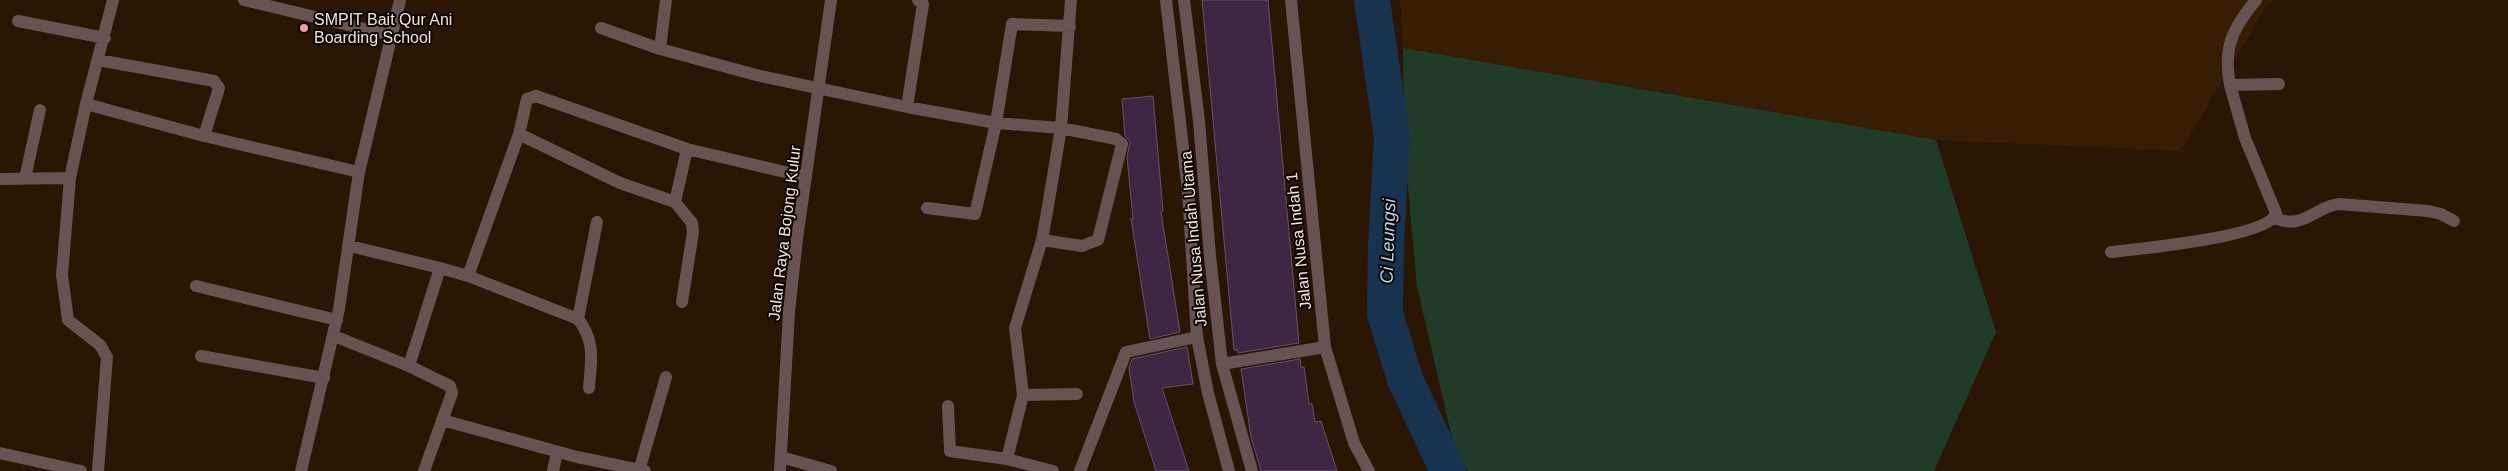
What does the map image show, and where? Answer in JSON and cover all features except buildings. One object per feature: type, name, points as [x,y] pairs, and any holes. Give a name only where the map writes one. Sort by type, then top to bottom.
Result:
[{"type":"street","points":[[98,471],[108,366],[105,350],[73,326],[65,313],[62,275],[70,178],[86,104],[114,0]]},
{"type":"street","points":[[244,0],[390,35]]},
{"type":"street","points":[[301,471],[334,336],[350,246],[359,172],[390,35],[400,0]]},
{"type":"street","points":[[660,49],[666,0]]},
{"type":"street","name":"Jalan Raya Bojong Kulur","points":[[780,471],[789,312],[831,0]]},
{"type":"street","points":[[907,108],[923,4],[918,0]]},
{"type":"street","points":[[1007,458],[1023,394],[1014,328],[1042,240],[1061,128],[1062,91],[1070,26],[1071,0]]},
{"type":"street","name":"Jalan Nusa Indah Utama","points":[[1166,0],[1180,105],[1193,257],[1197,337],[1208,393],[1229,471]]},
{"type":"street","name":"Jalan Nusa Indah Utama","points":[[1184,0],[1199,121],[1210,256],[1222,364],[1252,471]]},
{"type":"street","name":"Jalan Nusa Indah 1","points":[[1291,0],[1324,347],[1354,443],[1369,471]]},
{"type":"street","points":[[2111,252],[2236,234],[2268,222],[2274,217],[2276,213],[2244,138],[2230,85],[2227,51],[2238,22],[2256,0]]},
{"type":"street","points":[[18,21],[105,38]]},
{"type":"street","points":[[927,208],[975,214],[996,123],[1012,24],[1070,26]]},
{"type":"street","points":[[602,28],[660,49],[760,76],[819,87],[907,108],[996,123],[1061,128],[1116,139],[1122,144],[1098,240],[1082,246],[1042,240]]},
{"type":"street","points":[[98,60],[214,81],[219,88],[204,136]]},
{"type":"street","points":[[2230,85],[2279,84]]},
{"type":"street","points":[[468,276],[519,134],[527,99],[536,96],[687,149],[806,177]]},
{"type":"street","points":[[86,104],[204,136],[359,172]]},
{"type":"street","points":[[25,178],[40,110]]},
{"type":"street","points":[[519,134],[620,183],[675,202],[692,224],[693,232],[682,302]]},
{"type":"street","points":[[675,202],[687,149]]},
{"type":"street","points":[[0,179],[70,178]]},
{"type":"street","points":[[2274,217],[2288,222],[2301,220],[2313,216],[2332,205],[2339,204],[2428,211],[2441,214],[2454,221]]},
{"type":"street","points":[[578,319],[598,222]]},
{"type":"street","points":[[350,246],[468,276],[578,319],[587,332],[590,342],[589,388]]},
{"type":"street","points":[[1193,257],[1210,256]]},
{"type":"street","points":[[408,366],[440,268]]},
{"type":"street","points":[[196,286],[337,320]]},
{"type":"street","points":[[334,336],[408,366],[450,386],[452,394],[424,471]]},
{"type":"street","points":[[1080,471],[1126,352],[1197,337]]},
{"type":"street","points":[[1222,364],[1324,347]]},
{"type":"street","points":[[201,356],[324,378]]},
{"type":"street","points":[[639,471],[666,377]]},
{"type":"street","points":[[1023,394],[1077,394]]},
{"type":"street","points":[[948,406],[950,450],[1007,458],[1053,471]]},
{"type":"street","points":[[442,420],[557,452],[645,471]]},
{"type":"street","points":[[553,471],[557,452]]},
{"type":"street","points":[[0,453],[30,466],[81,471]]},
{"type":"street","points":[[781,457],[831,471]]},
{"type":"shaded area","points":[[1400,0],[2274,0],[2265,8],[2181,151],[1936,140],[1403,48]]},
{"type":"green space","points":[[1403,48],[1936,140],[1996,332],[1934,471],[1468,471],[1455,451],[1417,286],[1404,142]]},
{"type":"waterway","name":"Ci Leungsi","points":[[1372,0],[1392,138],[1386,244],[1385,314],[1405,379],[1448,471]]},
{"type":"place","name":"SMPIT Bait Qur Ani Boarding School","points":[[304,28]]}]
